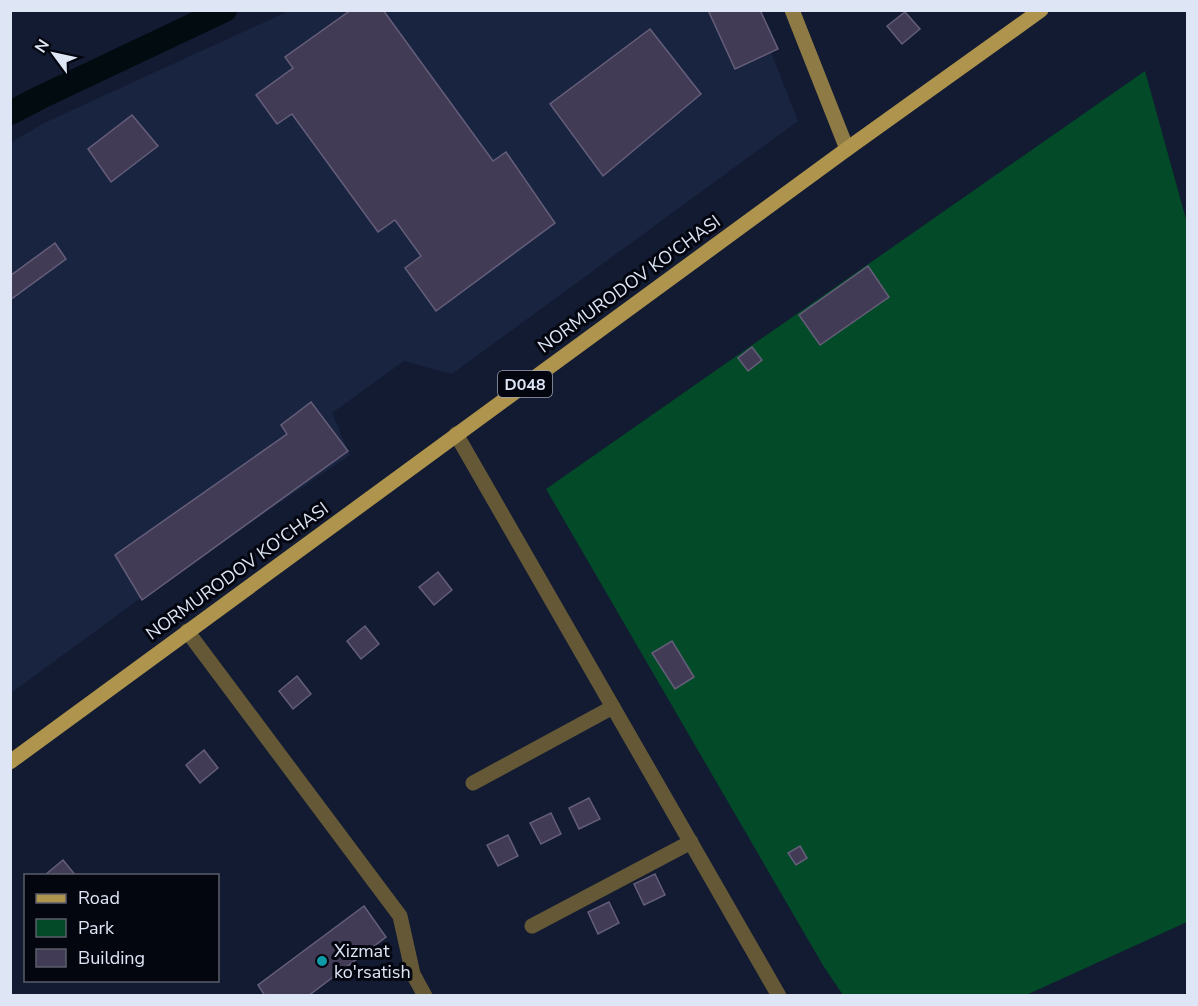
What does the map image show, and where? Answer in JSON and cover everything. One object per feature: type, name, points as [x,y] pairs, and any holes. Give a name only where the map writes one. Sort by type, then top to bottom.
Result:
[{"type":"main road","points":[[792,10],[847,149]]},
{"type":"main road","name":"NORMURODOV KO'CHASI","points":[[10,762],[456,434],[1041,10]]},
{"type":"street","points":[[456,434],[779,996]]},
{"type":"street","points":[[187,631],[400,916],[414,974],[425,996]]},
{"type":"street","points":[[473,783],[613,707]]},
{"type":"street","points":[[532,926],[691,842]]},
{"type":"shaded area","points":[[291,10],[755,11],[798,121],[452,374],[404,361],[332,413],[350,455],[153,589],[11,693],[10,143],[44,123]]},
{"type":"green space","points":[[1145,71],[1187,223],[1187,922],[1026,995],[843,995],[824,967],[546,489]]},
{"type":"building","points":[[351,10],[383,10],[493,161],[506,152],[555,223],[436,311],[405,268],[421,256],[395,220],[378,232],[292,114],[277,124],[256,95],[293,68],[285,57]]},
{"type":"building","points":[[708,10],[760,10],[778,49],[735,69]]},
{"type":"building","points":[[905,12],[920,29],[902,44],[887,26]]},
{"type":"building","points":[[650,29],[701,94],[603,176],[550,104]]},
{"type":"building","points":[[132,115],[158,146],[111,182],[88,149]]},
{"type":"building","points":[[55,243],[66,259],[10,300],[10,276]]},
{"type":"building","points":[[868,266],[889,297],[820,345],[799,315]]},
{"type":"building","points":[[752,347],[762,360],[748,371],[738,358]]},
{"type":"building","points":[[311,402],[348,451],[142,600],[115,555],[287,434],[281,425]]},
{"type":"building","points":[[438,572],[452,590],[434,605],[419,587]]},
{"type":"building","points":[[365,626],[379,644],[361,659],[347,641]]},
{"type":"building","points":[[672,641],[694,677],[675,689],[652,653]]},
{"type":"building","points":[[297,676],[311,694],[293,709],[279,691]]},
{"type":"building","points":[[204,750],[218,768],[200,783],[186,765]]},
{"type":"building","points":[[589,798],[600,819],[579,829],[569,808]]},
{"type":"building","points":[[551,813],[561,834],[541,844],[530,823]]},
{"type":"building","points":[[508,835],[518,856],[498,866],[487,845]]},
{"type":"building","points":[[800,846],[807,858],[796,865],[788,853]]},
{"type":"building","points":[[63,860],[74,874],[46,874]]},
{"type":"building","points":[[655,874],[665,895],[644,905],[634,884]]},
{"type":"building","points":[[609,902],[619,923],[598,934],[588,912]]},
{"type":"building","name":"Xizmat ko'rsatish","points":[[364,906],[386,937],[308,996],[265,996],[258,985]]},
{"type":"waterway","points":[[10,113],[225,10]]},
{"type":"place","name":"Xizmat ko'rsatish","points":[[322,961]]}]
